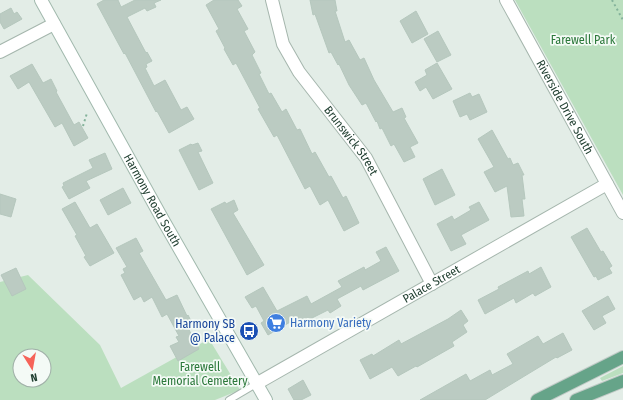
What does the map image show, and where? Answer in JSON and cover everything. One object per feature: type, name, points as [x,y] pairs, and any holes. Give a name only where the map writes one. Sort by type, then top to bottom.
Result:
[{"type":"main road","points":[[537,400],[623,357]]},
{"type":"main road","points":[[576,400],[623,381]]},
{"type":"street","name":"Harmony Road South","points":[[41,0],[162,220],[266,400]]},
{"type":"street","name":"Brunswick Street","points":[[272,0],[283,44],[299,72],[366,158],[432,284]]},
{"type":"street","name":"Riverside Drive South","points":[[506,0],[623,213]]},
{"type":"street","points":[[0,52],[54,24]]},
{"type":"street","name":"Palace Street","points":[[256,384],[607,184]]},
{"type":"lane","points":[[229,400],[256,384]]},
{"type":"path","points":[[612,0],[623,20]]},
{"type":"path","points":[[83,126],[86,113]]},
{"type":"green space","name":"Farewell Park","points":[[515,0],[623,0],[623,195]]},
{"type":"green space","name":"Farewell Memorial Cemetery","points":[[28,275],[100,345],[121,388],[209,339],[240,390],[215,400],[0,400],[0,282]]},
{"type":"green space","points":[[623,366],[623,373],[602,381],[600,378]]},
{"type":"building","points":[[104,0],[118,0],[121,7],[135,0],[161,0],[154,3],[156,7],[147,11],[145,8],[127,17],[146,53],[147,52],[152,61],[146,64],[147,67],[145,68],[154,86],[165,80],[181,110],[187,107],[194,119],[169,133],[97,4]]},
{"type":"building","points":[[214,0],[238,0],[242,6],[237,9],[248,29],[244,31],[255,52],[252,55],[269,94],[271,93],[282,112],[286,109],[297,130],[300,129],[312,154],[315,152],[343,198],[346,196],[359,223],[344,231],[328,200],[320,205],[310,186],[305,189],[277,135],[274,137],[258,109],[260,108],[236,63],[233,65],[224,49],[225,48],[216,31],[219,29],[206,5]]},
{"type":"building","points":[[310,0],[335,0],[337,11],[335,11],[345,42],[349,40],[360,60],[364,58],[374,80],[393,112],[402,108],[406,117],[404,118],[418,143],[410,147],[415,157],[404,162],[394,144],[391,146],[382,128],[380,129],[366,103],[362,105],[349,85],[339,64],[338,65],[331,52],[329,53],[315,14],[313,15]]},
{"type":"building","points":[[11,8],[14,14],[17,12],[22,19],[4,29],[0,22],[0,14]]},
{"type":"building","points":[[416,11],[428,34],[412,43],[400,21]]},
{"type":"building","points":[[438,31],[451,55],[437,62],[424,39]]},
{"type":"building","points":[[437,63],[452,89],[433,99],[426,87],[420,91],[415,82],[427,75],[425,70]]},
{"type":"building","points":[[32,64],[43,83],[51,79],[57,91],[56,92],[74,125],[79,122],[88,138],[74,146],[62,123],[55,127],[29,82],[18,89],[10,76]]},
{"type":"building","points":[[470,93],[472,97],[479,94],[487,112],[470,120],[467,114],[460,117],[453,101]]},
{"type":"building","points":[[492,130],[508,159],[510,158],[513,165],[518,163],[524,175],[522,175],[525,199],[522,199],[524,216],[511,217],[507,186],[495,192],[484,172],[494,167],[478,139]]},
{"type":"building","points":[[198,143],[202,151],[198,152],[213,183],[199,190],[179,150],[191,144]]},
{"type":"building","points":[[105,153],[112,169],[86,181],[90,188],[69,199],[62,187],[64,186],[63,183],[93,168],[89,160]]},
{"type":"building","points":[[442,169],[455,195],[435,205],[423,179]]},
{"type":"building","points":[[123,188],[131,203],[108,215],[100,200]]},
{"type":"building","points":[[0,194],[16,199],[11,217],[0,214]]},
{"type":"building","points":[[234,200],[238,210],[233,213],[264,265],[247,275],[211,209],[225,202],[226,204]]},
{"type":"building","points":[[75,202],[90,228],[97,224],[114,253],[90,266],[84,257],[86,256],[75,236],[77,235],[62,209]]},
{"type":"building","points":[[479,202],[489,220],[461,235],[466,244],[451,251],[437,224],[452,216],[454,220],[471,210],[469,207]]},
{"type":"building","points":[[587,228],[601,252],[603,251],[612,266],[609,268],[612,273],[598,280],[596,276],[594,277],[571,237]]},
{"type":"building","points":[[136,238],[143,251],[139,253],[166,300],[177,295],[192,323],[187,326],[199,349],[178,361],[170,346],[179,342],[176,337],[179,336],[167,314],[162,317],[152,297],[144,302],[141,296],[134,300],[121,275],[125,273],[123,269],[127,267],[116,248]]},
{"type":"building","points":[[386,247],[399,271],[363,290],[361,286],[337,299],[341,306],[330,313],[328,310],[300,324],[297,318],[268,335],[261,323],[264,321],[256,306],[252,308],[245,297],[263,287],[277,311],[307,296],[311,304],[342,287],[338,281],[364,267],[365,270],[381,261],[376,252]]},
{"type":"building","points":[[541,267],[551,287],[535,296],[533,293],[516,303],[514,298],[485,314],[478,300],[499,289],[498,287],[528,271],[529,274]]},
{"type":"building","points":[[16,268],[26,289],[12,296],[1,275]]},
{"type":"building","points":[[608,296],[615,309],[602,316],[606,323],[594,330],[582,311]]},
{"type":"building","points":[[461,310],[468,321],[463,325],[467,332],[452,342],[454,346],[398,376],[392,367],[370,379],[360,360],[372,354],[373,356],[399,340],[401,344],[448,319]]},
{"type":"building","points":[[563,333],[572,350],[557,358],[556,357],[485,400],[420,400],[466,374],[470,381],[490,370],[492,375],[513,364],[507,354],[538,336],[543,344]]},
{"type":"building","points":[[303,380],[311,395],[301,400],[294,400],[288,389]]},
{"type":"place","name":"Harmony Variety","points":[[276,323]]},
{"type":"place","name":"Harmony SB @ Palace","points":[[249,331]]}]
